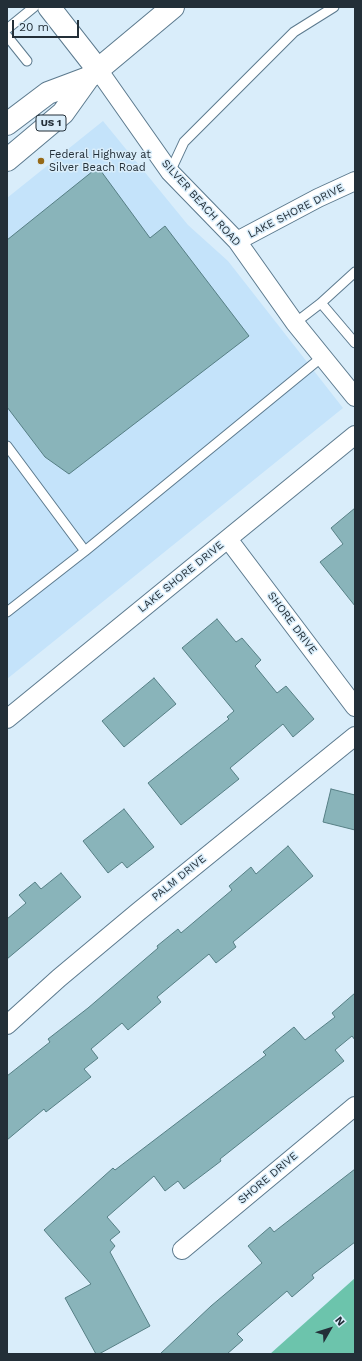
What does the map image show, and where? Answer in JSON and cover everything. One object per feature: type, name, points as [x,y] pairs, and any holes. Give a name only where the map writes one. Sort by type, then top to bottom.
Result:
[{"type":"main road","name":"SILVER BEACH ROAD","points":[[49,7],[94,74]]},
{"type":"main road","name":"US 1","points":[[7,160],[63,113],[94,74],[173,7]]},
{"type":"main road","name":"US 1","points":[[7,123],[48,93],[94,74]]},
{"type":"street","name":"SILVER BEACH ROAD","points":[[94,74],[170,172],[237,241],[295,323],[355,397]]},
{"type":"street","name":"LAKE SHORE DRIVE","points":[[237,241],[318,198],[355,181]]},
{"type":"street","name":"LAKE SHORE DRIVE","points":[[7,719],[355,436]]},
{"type":"street","name":"SHORE DRIVE","points":[[228,539],[355,707]]},
{"type":"street","name":"PALM DRIVE","points":[[7,1025],[59,978],[138,912],[355,736]]},
{"type":"street","name":"SHORE DRIVE","points":[[182,1250],[355,1106]]},
{"type":"lane","points":[[7,29],[34,7]]},
{"type":"lane","points":[[170,172],[184,142],[294,32],[334,7]]},
{"type":"lane","points":[[7,36],[27,61]]},
{"type":"lane","points":[[295,323],[321,303],[355,272]]},
{"type":"lane","points":[[321,303],[355,343]]},
{"type":"lane","points":[[7,612],[85,551],[322,357]]},
{"type":"lane","points":[[7,446],[85,551]]},
{"type":"shaded area","points":[[103,121],[188,225],[228,261],[343,408],[7,679],[7,198]]},
{"type":"shaded area","points":[[355,1278],[355,1354],[270,1354]]},
{"type":"building","points":[[98,167],[150,238],[165,226],[249,336],[69,474],[45,457],[7,407],[7,240]]},
{"type":"building","points":[[355,508],[355,606],[320,562],[343,544],[331,528]]},
{"type":"building","points":[[217,619],[236,642],[242,638],[261,660],[255,666],[277,693],[286,686],[314,719],[293,737],[283,724],[230,768],[239,779],[181,825],[148,783],[229,719],[227,717],[234,711],[182,648]]},
{"type":"building","points":[[154,678],[176,704],[124,747],[102,721]]},
{"type":"building","points":[[331,789],[355,795],[355,830],[323,822]]},
{"type":"building","points":[[124,809],[154,847],[127,868],[122,862],[108,873],[83,841]]},
{"type":"building","points":[[288,846],[313,876],[233,942],[236,947],[216,963],[209,954],[157,997],[161,1002],[128,1030],[122,1023],[91,1049],[98,1058],[84,1069],[91,1077],[46,1112],[44,1109],[7,1140],[7,1076],[50,1042],[48,1039],[88,1008],[158,948],[157,946],[178,929],[181,933],[232,890],[229,886],[251,867],[256,874]]},
{"type":"building","points":[[61,873],[81,897],[7,959],[7,919],[26,903],[19,895],[35,882],[41,889]]},
{"type":"building","points":[[355,993],[355,1040],[352,1036],[335,1050],[344,1061],[220,1159],[221,1161],[184,1189],[178,1181],[165,1191],[154,1176],[107,1217],[120,1232],[110,1240],[115,1246],[110,1252],[150,1326],[99,1354],[96,1354],[65,1298],[91,1284],[44,1230],[113,1168],[115,1170],[266,1055],[263,1052],[294,1027],[305,1040],[335,1017],[332,1013]]},
{"type":"building","points":[[355,1169],[355,1242],[312,1275],[314,1278],[292,1297],[287,1291],[237,1334],[243,1340],[227,1354],[160,1354],[211,1306],[262,1263],[248,1246],[270,1227],[274,1232]]},
{"type":"place","name":"Federal Highway at Silver Beach Road","points":[[41,161]]}]
